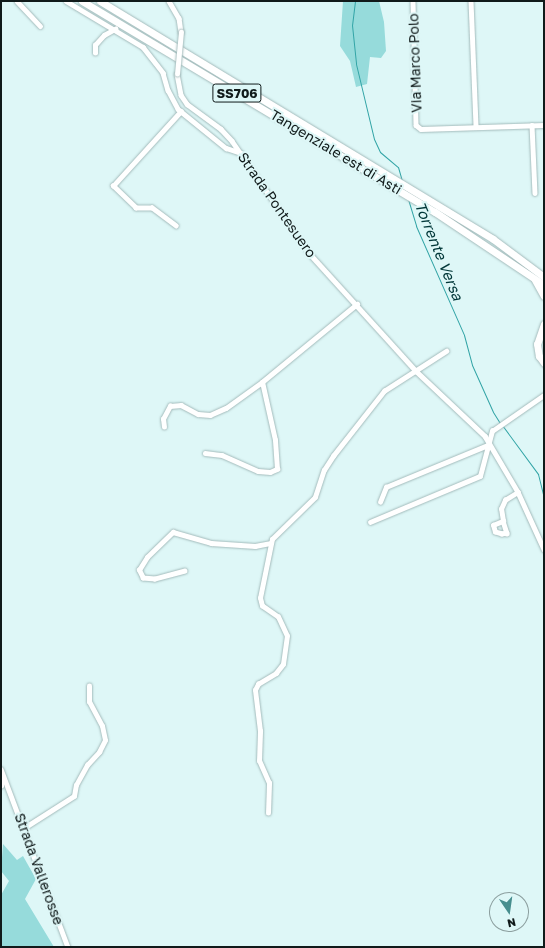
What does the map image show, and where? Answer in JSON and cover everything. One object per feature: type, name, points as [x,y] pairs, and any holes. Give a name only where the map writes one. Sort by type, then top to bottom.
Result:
[{"type":"highway","name":"Tangenziale est di Asti","points":[[82,1],[390,181],[493,239],[540,276],[544,285]]},
{"type":"highway","name":"Tangenziale est di Asti","points":[[100,1],[540,276]]},
{"type":"highway","points":[[540,276],[544,296]]},
{"type":"highway","points":[[544,324],[537,346],[544,363]]},
{"type":"street","points":[[17,1],[40,26]]},
{"type":"street","points":[[66,1],[143,47],[163,73],[168,90],[181,111],[226,148],[241,153]]},
{"type":"street","name":"Strada Pontesuero","points":[[169,1],[179,18],[181,32],[177,74],[181,95],[187,104],[221,129],[241,153],[299,241],[416,370],[488,442],[518,492],[544,550]]},
{"type":"street","name":"Via Marco Polo","points":[[413,1],[416,125],[421,129],[476,126]]},
{"type":"street","points":[[471,1],[476,126],[544,125]]},
{"type":"street","points":[[95,53],[95,45],[104,35],[115,29]]},
{"type":"street","points":[[176,226],[152,208],[136,208],[113,186],[181,111]]},
{"type":"street","points":[[532,125],[535,193]]},
{"type":"street","points":[[164,427],[163,418],[170,406],[181,405],[198,414],[210,415],[262,382],[357,304]]},
{"type":"street","points":[[268,813],[269,783],[259,761],[260,731],[255,690],[258,684],[276,673],[283,664],[287,636],[278,617],[262,606],[260,598],[272,544],[283,526],[301,514],[315,497],[324,470],[364,413],[384,391],[446,351]]},
{"type":"street","points":[[205,453],[222,455],[258,471],[270,472],[277,469],[275,440],[262,382]]},
{"type":"street","points":[[370,522],[480,476],[488,442],[496,428],[544,395]]},
{"type":"street","points":[[380,502],[386,487],[488,442]]},
{"type":"street","points":[[503,521],[501,510],[505,500],[518,492]]},
{"type":"street","points":[[185,571],[156,579],[143,578],[139,570],[147,557],[173,532],[211,543],[255,546],[272,544]]},
{"type":"street","points":[[24,828],[74,796],[76,785],[86,765],[99,752],[105,740],[102,726],[89,702],[89,686]]},
{"type":"street","points":[[1,769],[1,786]]},
{"type":"street","name":"Strada Vallerosse","points":[[1,769],[68,947]]},
{"type":"shaded area","points":[[343,1],[379,1],[384,22],[386,51],[381,58],[370,57],[367,84],[356,87],[350,61],[340,46]]},
{"type":"shaded area","points":[[3,844],[17,860],[23,856],[36,879],[25,899],[54,947],[1,947],[1,895],[9,881],[1,871]]},
{"type":"waterway","name":"Torrente Versa","points":[[355,1],[352,25],[356,64],[374,139],[380,152],[398,167],[402,181]]},
{"type":"waterway","name":"Torrente Versa","points":[[408,199],[416,226],[464,335],[472,365],[493,412],[500,423]]},
{"type":"waterway","name":"Torrente Versa","points":[[502,425],[538,474],[544,498]]}]
